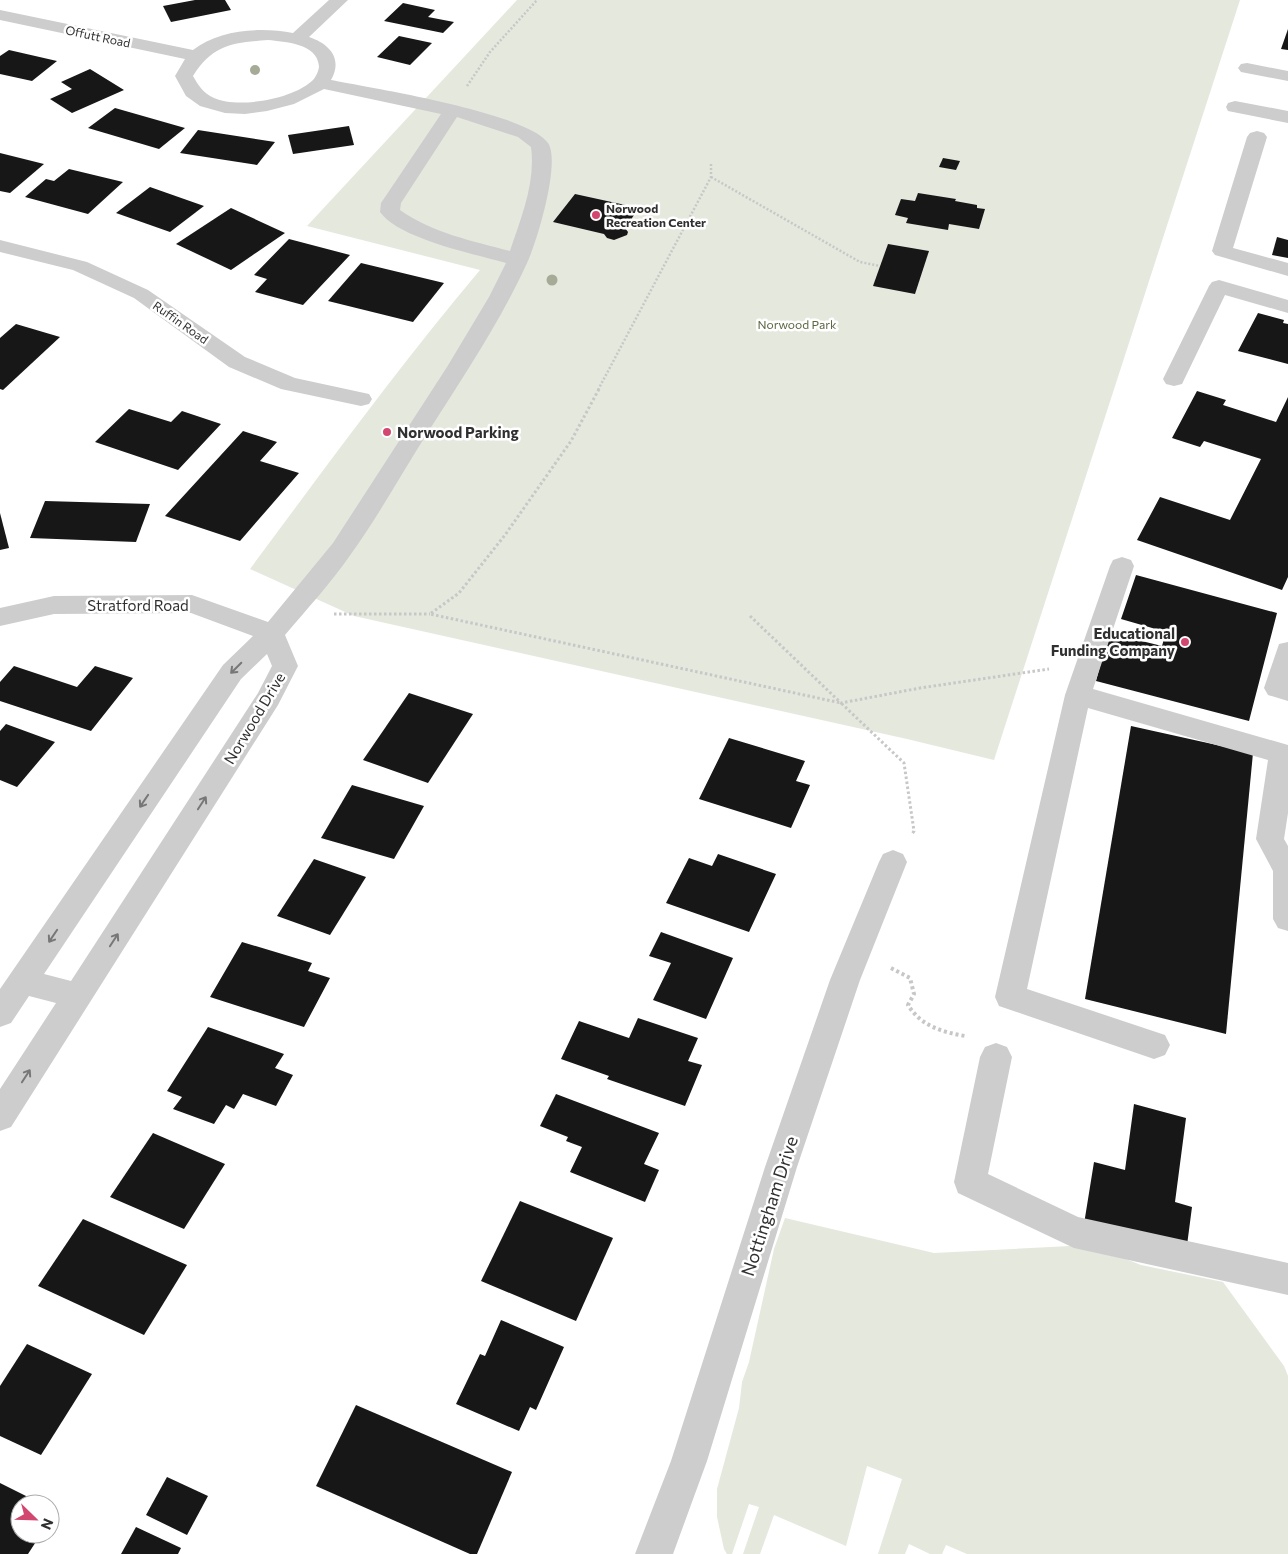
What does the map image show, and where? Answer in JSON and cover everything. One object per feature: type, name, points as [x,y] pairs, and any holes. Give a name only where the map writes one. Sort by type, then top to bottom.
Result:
[{"type":"street","points":[[297,39],[339,0]]},
{"type":"street","name":"Offutt Road","points":[[0,15],[196,56]]},
{"type":"street","points":[[300,97],[321,83],[328,68],[325,56],[316,47],[297,39],[268,35],[246,36],[209,48],[196,56],[184,76],[187,86],[194,94],[213,104],[239,108],[272,106],[330,90],[356,90]]},
{"type":"street","points":[[1247,68],[1288,76]]},
{"type":"street","points":[[0,1014],[232,672],[272,634],[342,549],[476,338],[500,297],[518,260],[535,207],[543,163],[540,145],[525,133],[509,126],[454,110],[321,83]]},
{"type":"street","points":[[1235,107],[1288,117]]},
{"type":"street","points":[[454,110],[391,203],[390,212],[401,221],[429,232],[518,260]]},
{"type":"street","points":[[1257,137],[1222,251],[1288,270]]},
{"type":"street","name":"Ruffin Road","points":[[0,246],[80,266],[141,294],[236,362],[289,384],[360,399]]},
{"type":"street","points":[[1174,379],[1218,286],[1288,308]]},
{"type":"street","points":[[1122,566],[1078,695],[1010,998],[1154,1045]]},
{"type":"street","name":"Stratford Road","points":[[0,617],[54,605],[192,604],[240,620],[272,634]]},
{"type":"street","name":"Norwood Drive","points":[[0,1117],[270,698],[284,666],[272,634]]},
{"type":"street","points":[[1288,651],[1277,688],[1288,691]]},
{"type":"street","points":[[1078,695],[1282,754],[1270,839],[1283,849],[1287,871],[1288,919]]},
{"type":"street","name":"Nottingham Drive","points":[[662,1551],[781,1166],[856,952],[893,862]]},
{"type":"street","points":[[23,981],[78,996]]},
{"type":"street","points":[[996,1057],[970,1182],[1074,1232],[1288,1279]]},
{"type":"path","points":[[454,110],[473,74],[537,0]]},
{"type":"path","points":[[430,614],[459,593],[505,535],[571,441],[711,177],[710,162]]},
{"type":"path","points":[[711,177],[860,262],[880,266]]},
{"type":"path","points":[[293,608],[322,614],[430,614],[841,703],[920,688],[1090,662]]},
{"type":"path","points":[[750,616],[904,763],[914,831],[893,862]]},
{"type":"path","points":[[856,952],[881,966],[894,969],[910,978],[914,994],[908,1005],[912,1014],[925,1025],[952,1033],[998,1042],[996,1057]]},
{"type":"green space","name":"Norwood Park","points":[[517,0],[1240,0],[994,760],[354,616],[250,569],[391,380],[480,270],[307,226]]},
{"type":"green space","points":[[785,1218],[934,1253],[1090,1245],[1141,1265],[1223,1282],[1284,1366],[1288,1376],[1288,1554],[967,1554],[946,1545],[942,1554],[930,1554],[909,1544],[905,1554],[878,1554],[902,1479],[867,1466],[846,1546],[774,1515],[760,1554],[743,1554],[759,1507],[749,1504],[732,1554],[727,1554],[724,1549],[717,1517],[717,1489],[739,1408],[742,1382],[749,1362],[774,1249]]},
{"type":"building","points":[[195,0],[225,0],[231,10],[171,22],[163,6]]},
{"type":"building","points":[[403,3],[435,10],[428,17],[454,22],[443,33],[384,21]]},
{"type":"building","points":[[1288,29],[1288,50],[1281,49]]},
{"type":"building","points":[[399,36],[432,43],[410,65],[377,57]]},
{"type":"building","points":[[9,50],[57,61],[32,81],[0,74],[0,56]]},
{"type":"building","points":[[90,69],[124,90],[72,113],[50,99],[72,89],[61,82]]},
{"type":"building","points":[[115,108],[185,128],[159,149],[88,128]]},
{"type":"building","points":[[349,126],[354,145],[293,154],[288,135]]},
{"type":"building","points":[[198,130],[275,142],[257,165],[180,153]]},
{"type":"building","points":[[0,153],[44,164],[10,193],[0,191]]},
{"type":"building","points":[[943,158],[960,161],[956,170],[939,167]]},
{"type":"building","points":[[69,169],[123,182],[88,214],[25,197],[46,179],[54,181]]},
{"type":"building","points":[[150,187],[204,206],[170,232],[116,213]]},
{"type":"building","points":[[918,193],[956,199],[955,201],[977,205],[977,208],[985,209],[979,229],[949,224],[948,230],[906,223],[908,218],[895,215],[901,199],[915,201]]},
{"type":"building","name":"Norwood Recreation Center","points":[[575,194],[639,208],[625,228],[628,232],[627,235],[614,240],[607,238],[604,234],[553,222]]},
{"type":"building","points":[[231,208],[285,233],[231,270],[176,244]]},
{"type":"building","points":[[1277,237],[1288,240],[1288,258],[1272,255]]},
{"type":"building","points":[[289,239],[350,255],[303,305],[255,292],[267,279],[254,275]]},
{"type":"building","points":[[888,244],[929,251],[915,294],[873,286]]},
{"type":"building","points":[[361,263],[444,283],[413,322],[328,301]]},
{"type":"building","points":[[1258,313],[1284,320],[1283,323],[1288,324],[1288,364],[1238,351]]},
{"type":"building","points":[[16,324],[60,337],[3,390],[0,389],[0,338]]},
{"type":"building","points":[[1197,391],[1226,400],[1223,405],[1276,422],[1288,397],[1288,577],[1282,590],[1137,540],[1160,497],[1230,520],[1261,459],[1204,441],[1200,447],[1172,438]]},
{"type":"building","points":[[129,409],[171,422],[182,411],[221,424],[178,470],[95,442]]},
{"type":"building","points":[[243,431],[277,442],[260,461],[299,473],[240,541],[165,516]]},
{"type":"building","points":[[45,501],[150,504],[136,542],[30,538]]},
{"type":"building","points":[[0,513],[9,548],[0,550]]},
{"type":"building","points":[[1136,575],[1277,613],[1249,721],[1096,681],[1109,633],[1162,646],[1166,632],[1121,619]]},
{"type":"building","points":[[14,666],[77,687],[95,666],[133,678],[91,731],[0,701],[0,682]]},
{"type":"building","points":[[409,693],[473,714],[428,783],[363,760]]},
{"type":"building","points":[[6,724],[55,742],[17,787],[0,780],[0,731]]},
{"type":"building","points":[[1131,726],[1253,753],[1226,1034],[1085,999]]},
{"type":"building","points":[[729,738],[805,761],[796,781],[810,785],[791,828],[699,799]]},
{"type":"building","points":[[352,785],[424,806],[394,859],[321,838]]},
{"type":"building","points":[[718,854],[776,874],[749,932],[666,903],[689,858],[712,866]]},
{"type":"building","points":[[314,859],[366,877],[330,935],[277,916]]},
{"type":"building","points":[[661,932],[733,958],[706,1019],[653,1000],[671,963],[649,956]]},
{"type":"building","points":[[242,942],[312,963],[308,971],[330,978],[304,1027],[210,997]]},
{"type":"building","points":[[638,1018],[698,1038],[688,1061],[702,1065],[685,1106],[607,1079],[609,1076],[561,1059],[579,1021],[629,1038]]},
{"type":"building","points":[[208,1027],[284,1054],[275,1068],[293,1075],[276,1106],[243,1094],[234,1109],[226,1105],[214,1124],[173,1109],[182,1097],[167,1091]]},
{"type":"building","points":[[556,1094],[659,1133],[644,1164],[659,1170],[645,1202],[570,1172],[582,1147],[566,1141],[568,1137],[540,1126]]},
{"type":"building","points":[[1134,1104],[1186,1118],[1175,1202],[1192,1207],[1186,1253],[1084,1224],[1094,1162],[1125,1170]]},
{"type":"building","points":[[153,1133],[225,1164],[184,1229],[110,1197]]},
{"type":"building","points":[[520,1201],[613,1238],[576,1321],[481,1281]]},
{"type":"building","points":[[83,1219],[187,1265],[144,1335],[38,1286]]},
{"type":"building","points":[[501,1320],[564,1347],[536,1410],[530,1407],[519,1431],[456,1404],[480,1354],[485,1356]]},
{"type":"building","points":[[27,1344],[92,1374],[41,1455],[0,1436],[0,1386]]},
{"type":"building","points":[[356,1405],[512,1472],[477,1554],[470,1554],[316,1486]]},
{"type":"building","points":[[167,1477],[208,1496],[187,1535],[146,1515]]},
{"type":"building","points":[[0,1483],[22,1494],[10,1494],[10,1544],[34,1544],[28,1554],[0,1554]]},
{"type":"building","points":[[136,1527],[181,1548],[178,1554],[121,1554]]},
{"type":"place","name":"Norwood Recreation Center","points":[[596,215]]},
{"type":"place","name":"Norwood Parking","points":[[387,432]]},
{"type":"place","name":"Educational Funding Company","points":[[1185,642]]}]
